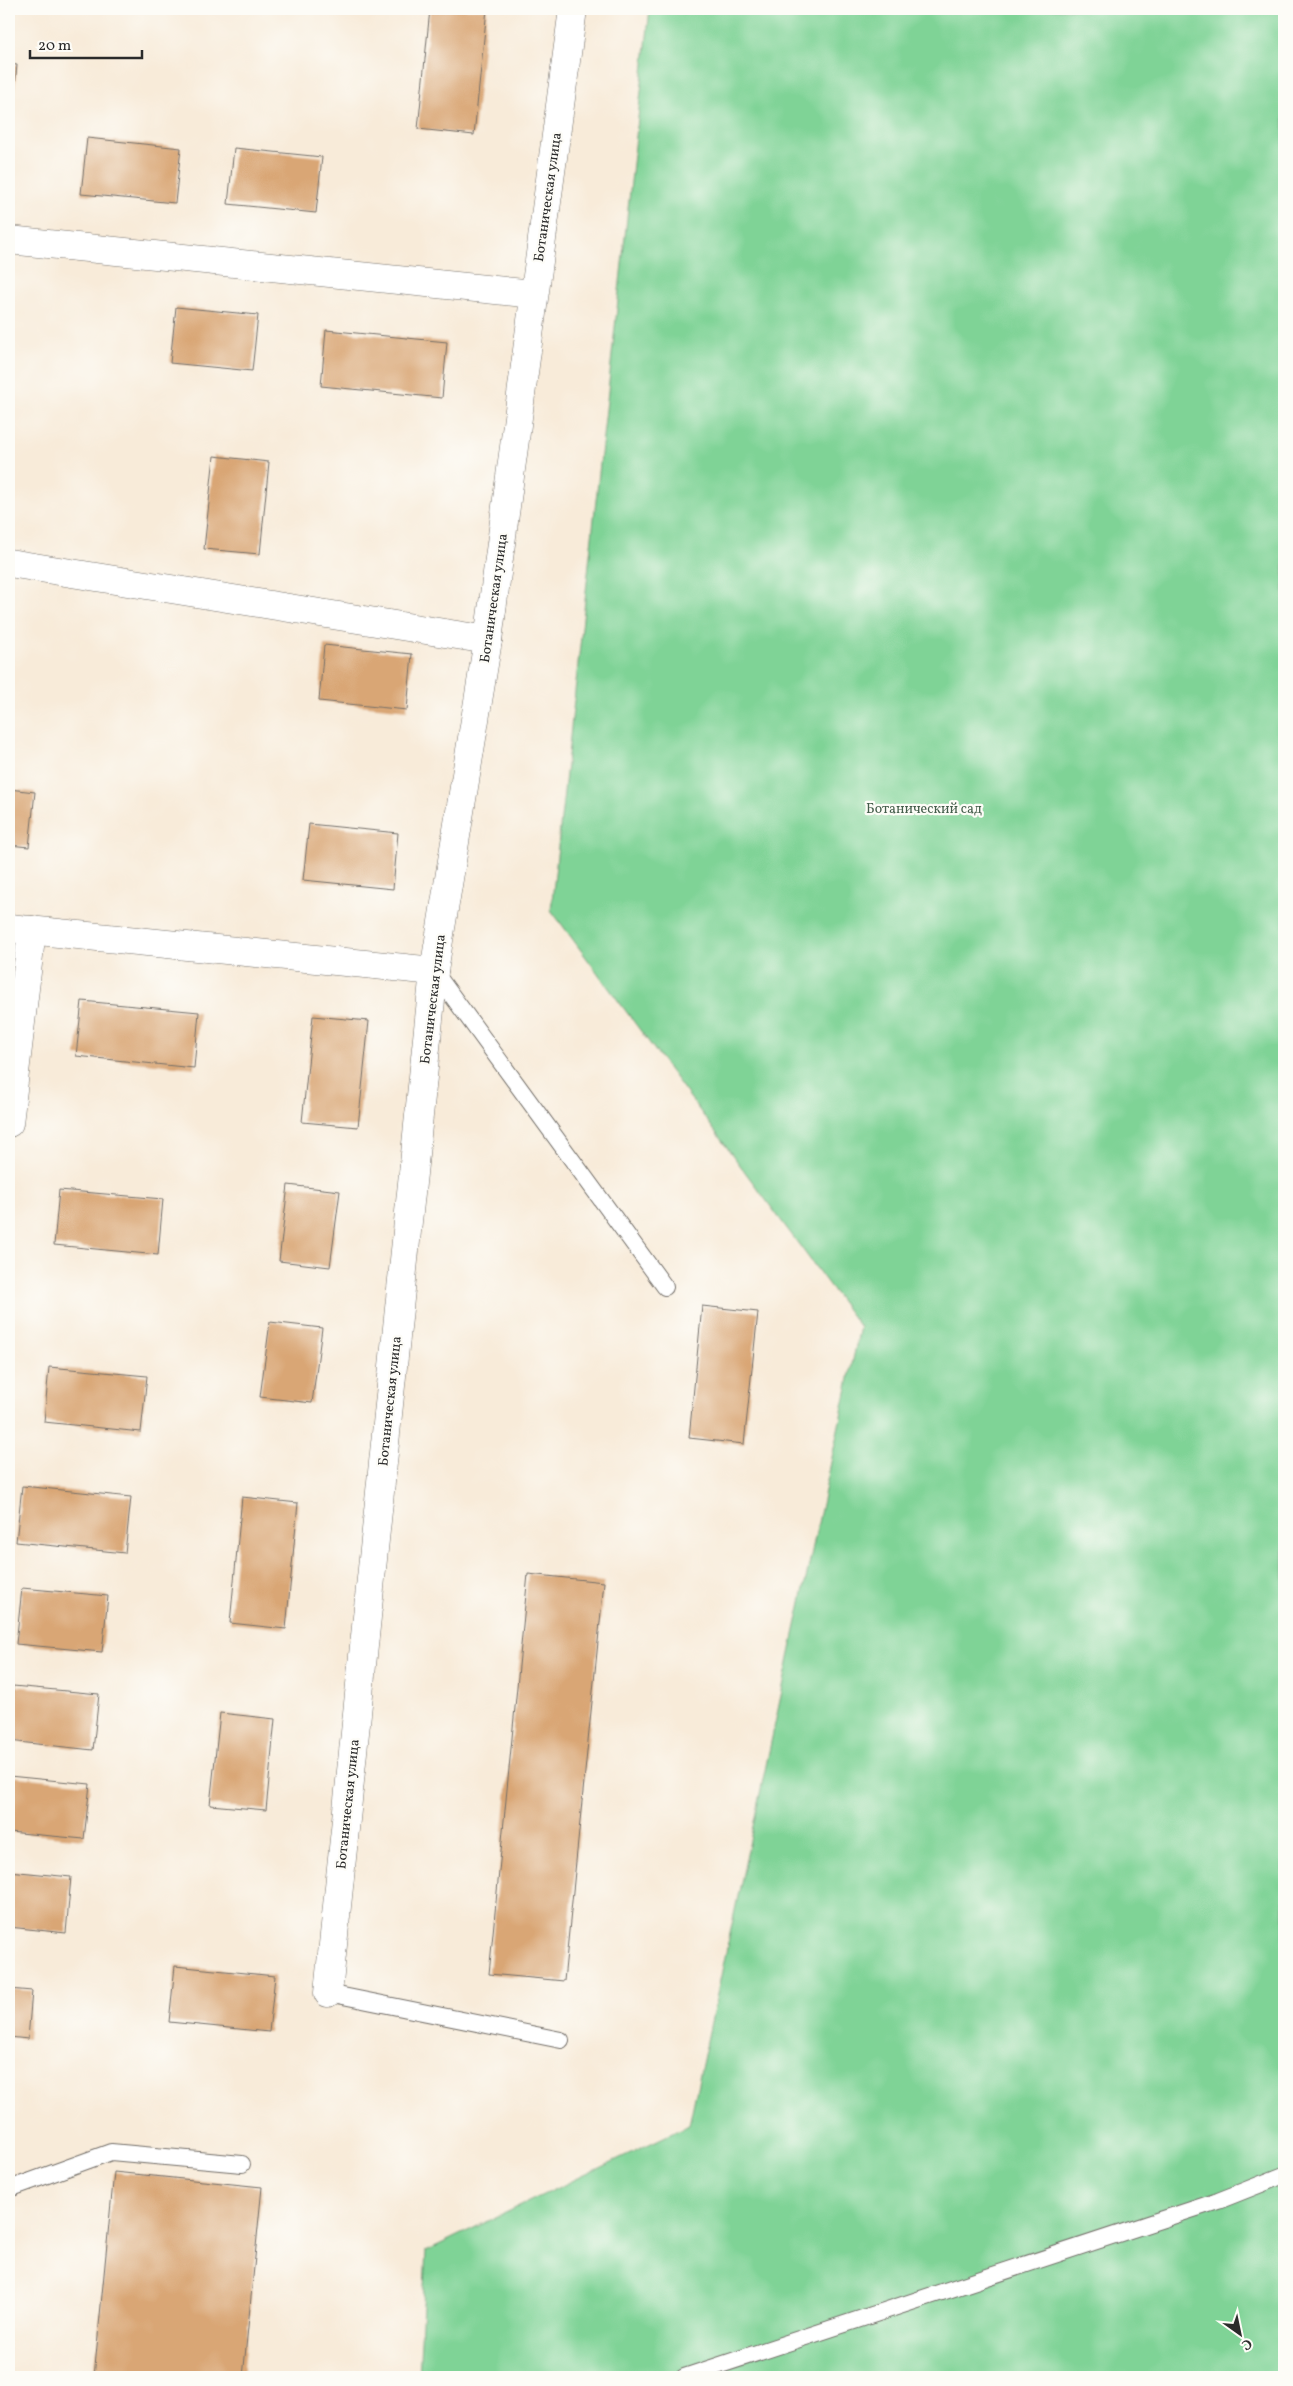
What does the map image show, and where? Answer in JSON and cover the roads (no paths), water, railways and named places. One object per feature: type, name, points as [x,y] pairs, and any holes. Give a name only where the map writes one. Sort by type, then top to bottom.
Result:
[{"type":"street","name":"Ботаническая улица","points":[[328,1993],[434,971],[488,640],[573,9]]},
{"type":"street","points":[[9,240],[534,294]]},
{"type":"street","points":[[9,563],[488,640]]},
{"type":"street","points":[[9,1123],[20,929],[434,971]]},
{"type":"lane","points":[[434,971],[665,1287]]},
{"type":"lane","points":[[328,1993],[561,2040]]},
{"type":"lane","points":[[9,2189],[111,2152],[242,2164]]},
{"type":"lane","points":[[684,2377],[1218,2201],[1284,2175]]},
{"type":"park label","name":"Ботанический сад","points":[[924,808]]}]
